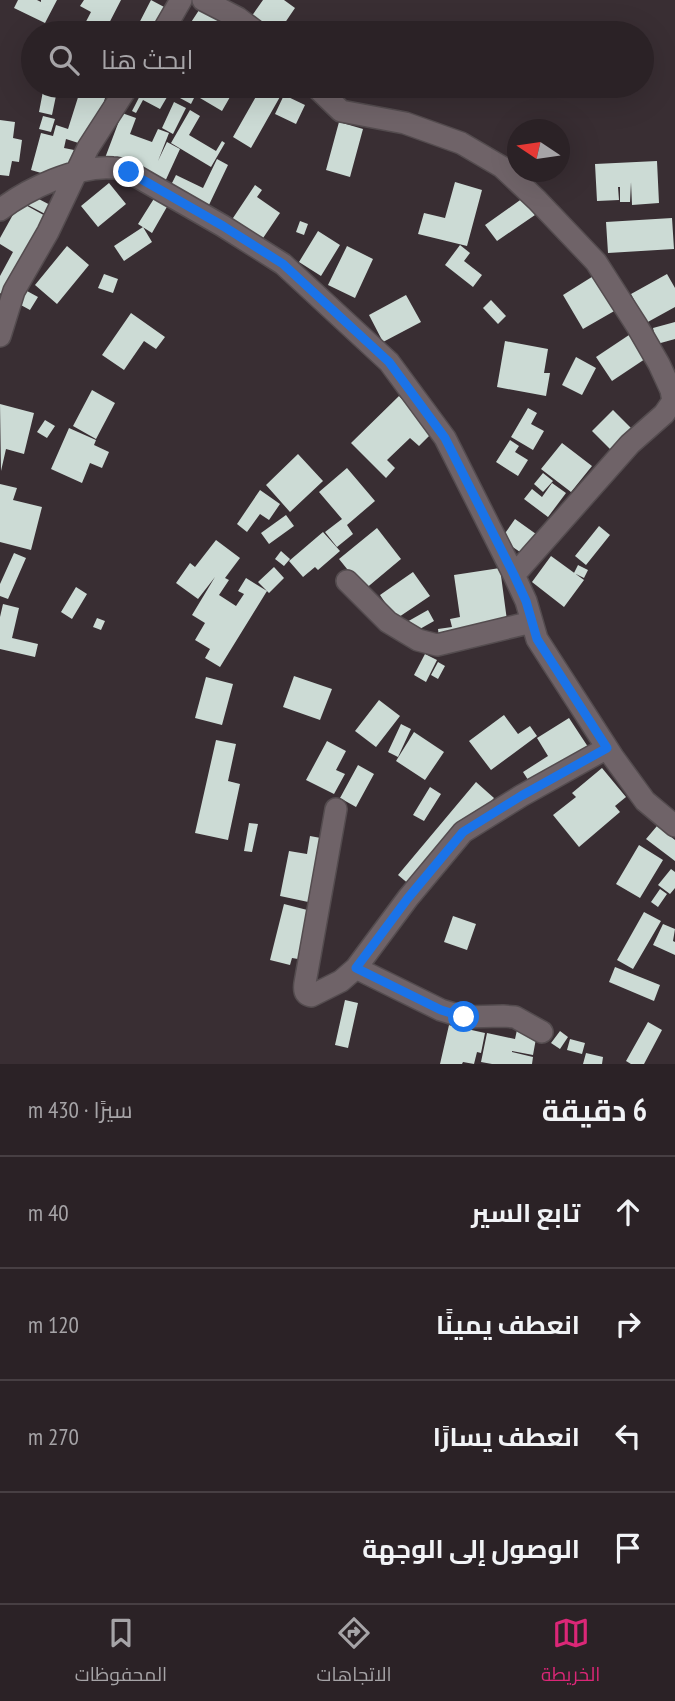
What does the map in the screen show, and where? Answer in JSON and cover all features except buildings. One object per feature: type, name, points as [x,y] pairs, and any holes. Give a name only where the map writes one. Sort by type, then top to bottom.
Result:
[{"type":"street","points":[[169,21],[181,0]]},
{"type":"street","points":[[203,0],[242,21]]},
{"type":"street","points":[[0,336],[14,291],[48,232],[75,173],[120,98]]},
{"type":"street","points":[[327,98],[341,111],[405,123],[461,143],[502,167],[596,262],[637,326],[671,390],[673,401],[664,414],[630,444],[514,575]]},
{"type":"street","points":[[0,209],[40,186],[75,173],[96,168],[115,168],[129,172],[283,264],[346,321],[389,362],[445,438],[526,601],[537,639],[607,748],[645,801],[675,827]]},
{"type":"street","points":[[347,581],[388,622],[418,640],[436,645],[532,622]]},
{"type":"street","points":[[336,809],[304,991],[311,996],[341,981],[356,968],[408,898],[463,832],[607,748]]},
{"type":"street","points":[[356,968],[441,1010],[464,1017],[516,1017],[542,1032]]},
{"type":"route","points":[[129,172],[283,264],[389,362],[445,438],[526,601],[537,639],[607,748],[463,832],[408,898],[356,968],[441,1010],[464,1017]]}]
